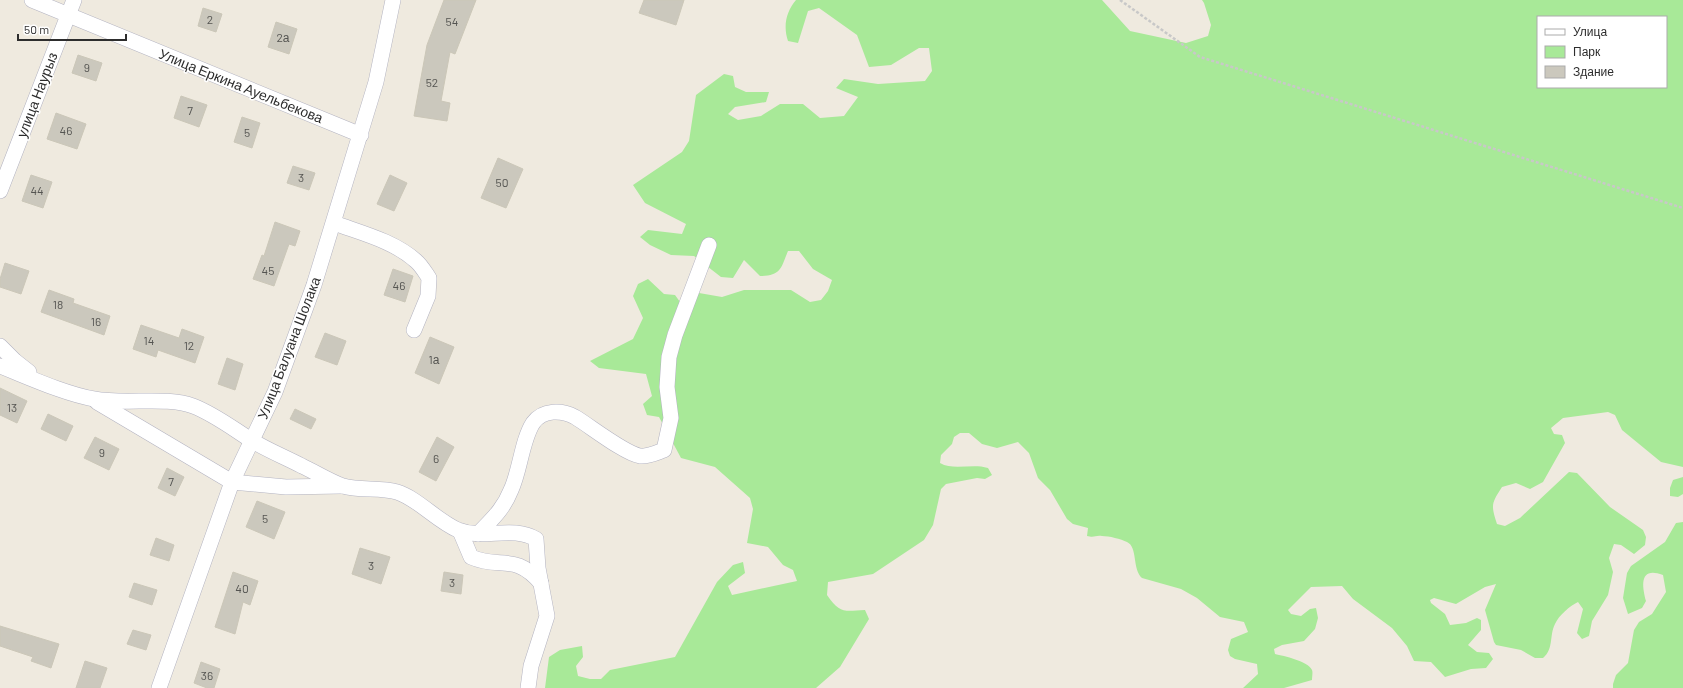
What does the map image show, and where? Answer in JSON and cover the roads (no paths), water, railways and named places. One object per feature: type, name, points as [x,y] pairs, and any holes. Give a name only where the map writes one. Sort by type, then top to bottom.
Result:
[{"type":"street","name":"Улица Еркина Ауельбекова","points":[[32,0],[361,135]]},
{"type":"street","name":"улица Наурыз","points":[[0,191],[74,0]]},
{"type":"street","name":"Улица Балуана Шолака","points":[[159,688],[232,482],[253,441],[275,392],[314,285],[376,82],[393,0]]},
{"type":"street","points":[[334,223],[381,241],[403,252],[416,261],[429,278],[428,296],[414,330]]},
{"type":"street","points":[[478,534],[502,509],[512,489],[534,422],[548,412],[566,412],[627,450],[640,456],[650,455],[664,450],[671,418],[667,387],[669,357],[675,335],[709,245]]},
{"type":"street","points":[[0,346],[15,361],[44,383]]},
{"type":"street","points":[[0,366],[44,383],[93,399],[115,402],[174,402],[192,406],[211,415],[253,441],[344,486]]},
{"type":"street","points":[[93,399],[232,482],[286,487],[344,486],[396,492],[406,496],[440,521],[460,531],[478,534],[529,535],[536,539],[539,576],[547,616],[532,666],[528,688]]},
{"type":"street","points":[[460,531],[471,557],[481,561],[510,562],[522,566],[539,576]]}]
